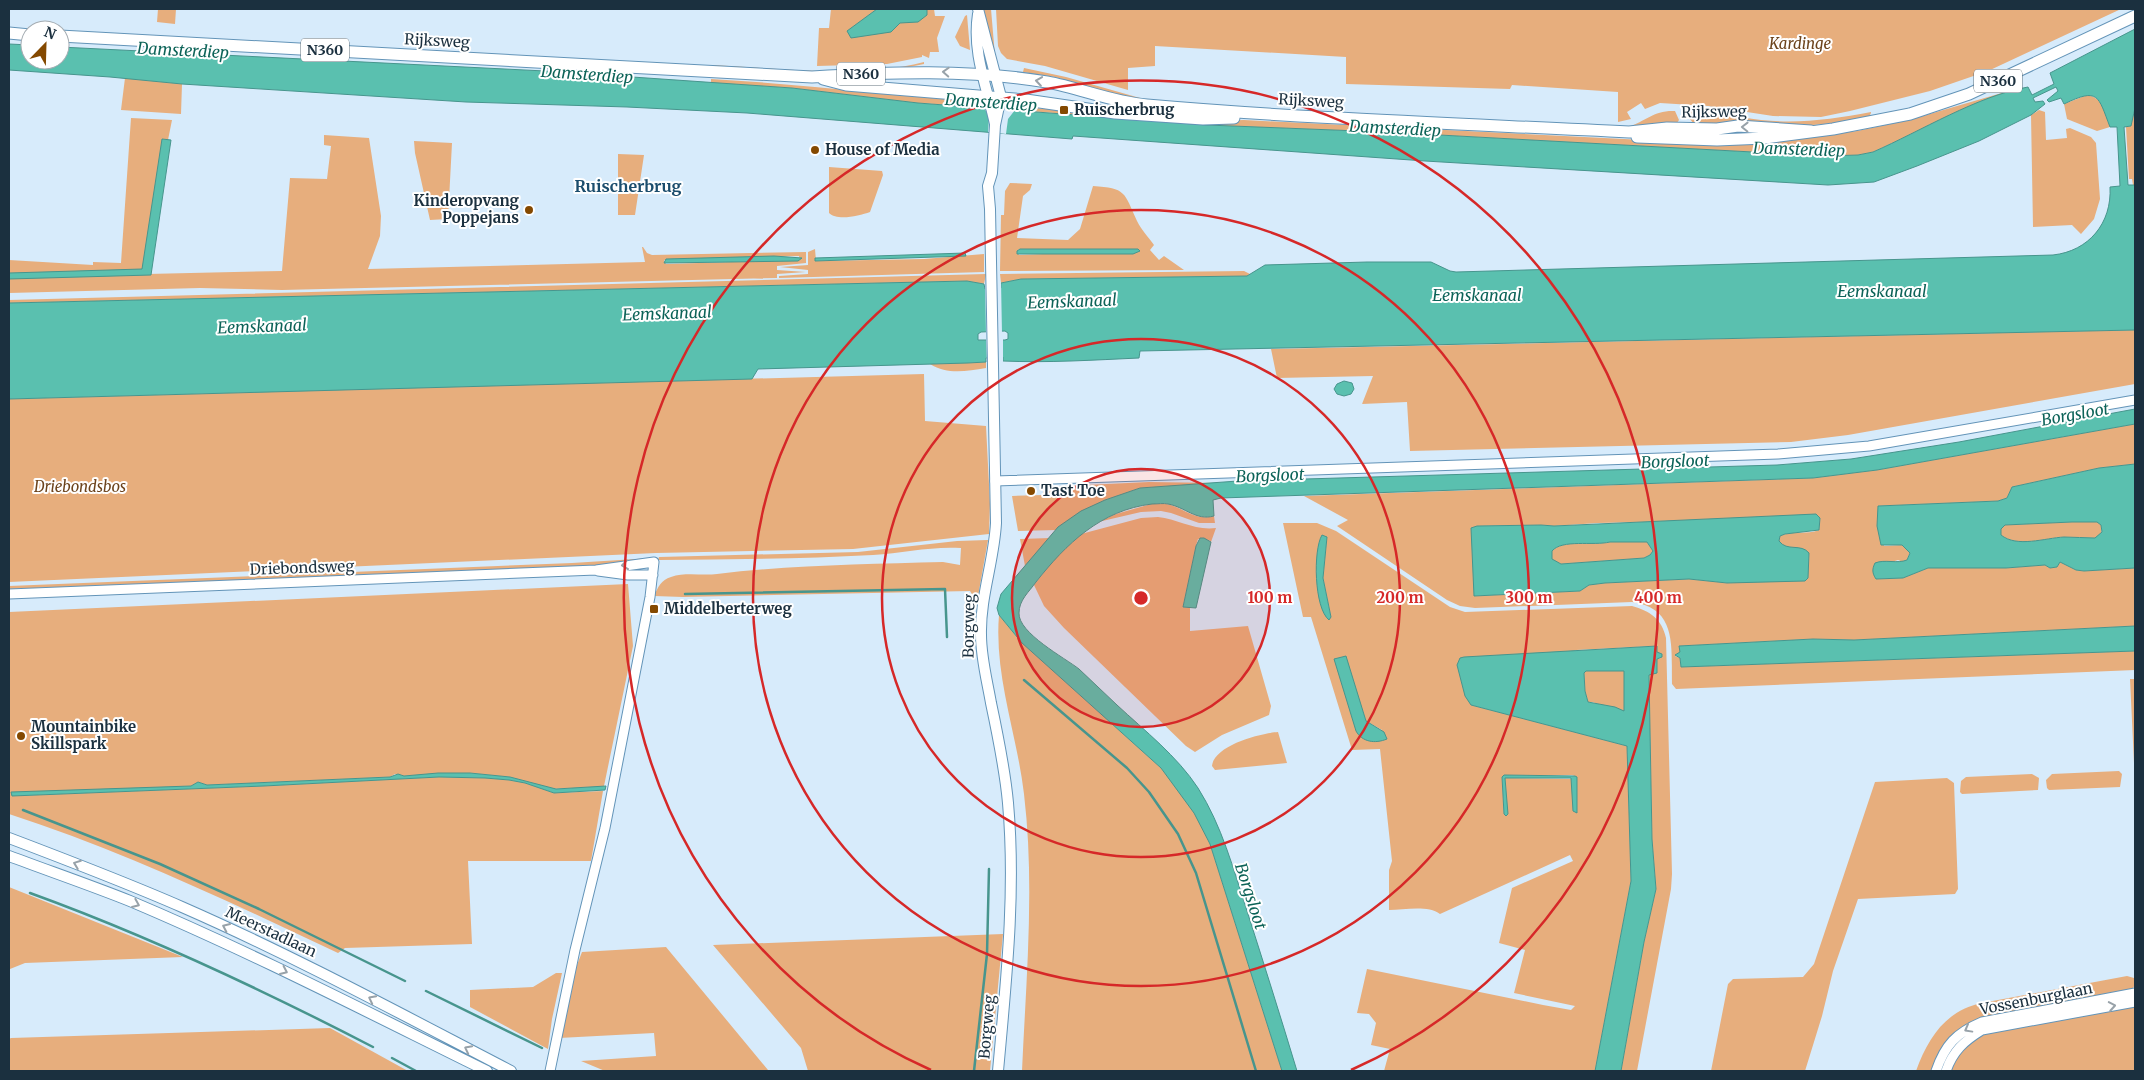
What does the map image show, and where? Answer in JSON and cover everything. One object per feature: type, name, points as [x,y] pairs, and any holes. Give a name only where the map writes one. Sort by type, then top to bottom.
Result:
[{"type":"main road","points":[[978,10],[975,32],[978,63],[988,96],[996,109]]},
{"type":"main road","name":"Borgweg","points":[[978,10],[1001,97],[996,109],[992,172],[988,189],[990,209],[996,534],[983,598],[981,636],[984,667],[1001,751],[1008,803],[1012,880],[998,1071]]},
{"type":"main road","name":"Rijksweg","points":[[812,77],[846,85],[1001,97],[1099,111],[1186,118],[1262,118],[1717,140],[1764,138],[1833,129],[1910,114],[1969,94],[2135,16]]},
{"type":"main road","name":"Rijksweg","points":[[70,37],[812,77],[921,72],[982,75],[1047,82],[1107,98],[1150,105],[1253,113],[1619,132],[1667,128],[1718,129],[1738,126],[1811,131]]},
{"type":"main road","points":[[1150,105],[1167,98]]},
{"type":"main road","name":"Meerstadlaan","points":[[9,838],[111,877],[191,911],[303,964],[512,1071]]},
{"type":"main road","name":"Meerstadlaan","points":[[9,856],[130,902],[196,930],[487,1071]]},
{"type":"street","points":[[995,481],[1778,454],[1869,446],[2135,400]]},
{"type":"street","name":"Driebondsweg","points":[[9,594],[596,570],[654,562],[653,575],[612,574],[596,570]]},
{"type":"street","points":[[550,1071],[575,950],[605,828],[653,575]]},
{"type":"street","name":"Vossenburglaan","points":[[1936,1071],[1941,1057],[1950,1042],[1965,1029],[1982,1022],[2135,994]]},
{"type":"street","name":"Vossenburglaan","points":[[1946,1071],[1955,1050],[1982,1030],[2135,1002]]},
{"type":"green space","points":[[158,9],[176,9],[175,24],[157,22]]},
{"type":"green space","points":[[831,9],[877,9],[848,31],[891,32],[900,23],[927,15],[927,9],[934,9],[935,16],[945,16],[937,38],[939,52],[930,52],[929,58],[922,55],[922,57],[887,64],[817,66],[819,28],[829,28]]},
{"type":"green space","points":[[983,9],[991,9],[995,56],[987,31]]},
{"type":"green space","name":"Kardinge","points":[[996,9],[2121,9],[1988,71],[1930,91],[1850,111],[1821,117],[1773,116],[1708,106],[1660,103],[1645,109],[1641,103],[1627,112],[1631,119],[1618,122],[1618,92],[1512,85],[1510,89],[1346,84],[1346,57],[1155,46],[1155,66],[1128,68],[1128,90],[1045,66],[1007,59],[1001,53],[998,46]]},
{"type":"green space","points":[[967,15],[970,50],[960,46],[955,37]]},
{"type":"green space","points":[[924,62],[924,64],[904,68],[882,69]]},
{"type":"green space","points":[[712,65],[792,70],[837,71],[818,72]]},
{"type":"green space","points":[[1024,68],[1066,77],[1147,100],[1101,91],[1055,77],[1023,72]]},
{"type":"green space","points":[[125,78],[182,84],[181,114],[121,110]]},
{"type":"green space","points":[[711,79],[810,86],[974,102],[984,107],[918,103],[792,88],[711,83]]},
{"type":"green space","points":[[2012,90],[1873,152],[1858,155],[1826,156],[1384,132],[1207,125],[1015,110],[1018,107],[1065,110],[1065,113],[1072,113],[1072,109],[1205,121],[1244,120],[1664,141],[1812,137],[1857,131],[1909,120]]},
{"type":"green space","points":[[2087,95],[2100,102],[2110,127],[2097,131],[2067,119],[2064,104]]},
{"type":"green space","points":[[2135,108],[2135,185],[2133,185],[2132,179],[2129,179],[2126,127],[2131,126]]},
{"type":"green space","points":[[1688,110],[1761,120],[1789,121],[1816,120],[1871,113],[1869,117],[1802,126],[1693,123]]},
{"type":"green space","points":[[2039,110],[2045,112],[2046,140],[2067,138],[2066,129],[2070,128],[2091,137],[2096,143],[2100,199],[2094,219],[2081,234],[2072,225],[2033,227],[2031,115]]},
{"type":"green space","points":[[1675,111],[1679,120],[1677,123],[1628,127],[1661,112]]},
{"type":"green space","points":[[131,118],[172,120],[168,140],[163,139],[147,274],[282,271],[290,178],[327,179],[331,146],[324,145],[324,135],[369,138],[381,216],[380,236],[368,269],[645,262],[642,247],[647,253],[652,255],[806,252],[806,263],[777,266],[777,270],[806,272],[777,274],[777,278],[282,290],[200,288],[9,293],[9,260],[93,265],[93,262],[121,263]],"holes":[[[799,256],[800,260],[666,264],[664,260]]]},
{"type":"green space","points":[[414,141],[452,143],[448,219],[430,220]]},
{"type":"green space","points":[[618,154],[644,155],[635,215],[618,215]]},
{"type":"green space","points":[[829,167],[882,171],[883,175],[870,212],[843,217],[837,217],[829,213]]},
{"type":"green space","points":[[1010,183],[1032,184],[1030,190],[1023,196],[1017,238],[1068,240],[1080,229],[1093,186],[1118,190],[1126,198],[1139,224],[1154,245],[1150,250],[1159,260],[1164,256],[1184,270],[1000,271],[1001,215],[1004,215],[1005,191]],"holes":[[[1018,250],[1139,250],[1019,255]]]},
{"type":"green space","points":[[815,249],[816,261],[924,259],[984,254],[984,272],[779,278],[779,276],[808,274],[808,270],[780,267],[808,265],[808,252]]},
{"type":"green space","points":[[1244,271],[1250,274],[1247,276],[1021,279],[1001,283],[1000,274]]},
{"type":"green space","points":[[986,274],[984,284],[967,281],[9,303],[9,300]]},
{"type":"green space","points":[[2135,330],[2135,384],[1848,435],[1791,442],[1410,451],[1407,402],[1362,404],[1373,376],[1277,378],[1271,349]]},
{"type":"green space","points":[[986,362],[986,368],[957,371],[944,370],[930,364]]},
{"type":"green space","name":"Driebondsbos","points":[[924,374],[925,421],[986,426],[990,504],[989,534],[853,549],[656,553],[9,582],[9,399]]},
{"type":"green space","points":[[2135,424],[2135,464],[2099,468],[2012,487],[2007,498],[1998,501],[1878,506],[1884,546],[1902,545],[1910,552],[1907,560],[1903,562],[1898,560],[1873,568],[1876,579],[1903,578],[1928,568],[2006,568],[2045,565],[2050,568],[2057,567],[2060,562],[2076,570],[2084,571],[2135,568],[2135,626],[1854,640],[1813,639],[1680,646],[1680,652],[1675,656],[1680,658],[1681,667],[2135,651],[2135,670],[1676,689],[1672,684],[1672,657],[1669,632],[1665,621],[1658,612],[1647,606],[1632,602],[1475,608],[1460,606],[1447,600],[1337,526],[1348,520],[1304,496],[1813,478],[1877,470]],"holes":[[[1820,518],[1819,530],[1780,536],[1779,541],[1782,545],[1809,555],[1808,572],[1727,583],[1689,579],[1605,583],[1589,585],[1580,591],[1475,596],[1477,526],[1554,526],[1598,523]]]},
{"type":"green space","points":[[1149,482],[1219,483],[1140,488],[1105,500],[1057,530],[1018,531],[1012,496],[1043,495],[1043,487]]},
{"type":"green space","points":[[1151,504],[1169,504],[1202,517],[1214,516],[1215,523],[1199,523],[1161,511],[1141,512],[1098,522],[1116,514]]},
{"type":"green space","points":[[1158,517],[1201,528],[1216,528],[1211,542],[1198,539],[1196,546],[1183,607],[1190,608],[1190,631],[1248,626],[1271,706],[1269,715],[1222,735],[1195,752],[1186,746],[1064,628],[1044,606],[1034,585],[1055,558],[1081,534],[1141,518]]},
{"type":"green space","points":[[2098,522],[2101,525],[2101,533],[2095,538],[2064,537],[2023,542],[2008,539],[2001,535],[2000,529],[2005,525]]},
{"type":"green space","points":[[1283,523],[1317,523],[1336,531],[1450,607],[1465,612],[1632,606],[1650,613],[1662,626],[1666,638],[1672,874],[1671,889],[1637,1071],[1621,1071],[1644,942],[1656,889],[1652,839],[1649,674],[1657,672],[1657,659],[1661,658],[1662,654],[1657,653],[1656,646],[1576,650],[1471,705],[1627,746],[1631,881],[1595,1071],[1384,1071],[1390,1049],[1371,1045],[1376,1023],[1369,1014],[1357,1013],[1367,969],[1571,1010],[1575,1006],[1514,993],[1525,950],[1499,943],[1512,888],[1573,861],[1570,855],[1440,914],[1423,909],[1389,910],[1389,870],[1392,861],[1380,749],[1352,750],[1311,617],[1303,617]],"holes":[[[1327,537],[1323,578],[1331,617],[1316,572]],[[1363,711],[1366,721],[1382,730],[1356,731]],[[1504,775],[1575,776],[1573,779],[1505,778],[1506,816],[1504,814],[1502,777]]]},
{"type":"green space","points":[[1050,538],[1025,566],[1020,539]]},
{"type":"green space","points":[[988,540],[977,602],[970,591],[654,596],[658,587],[668,578],[688,574],[858,564],[943,562],[960,565],[961,548],[939,548],[873,555],[766,559],[658,560],[659,557],[858,552],[957,541]]},
{"type":"green space","points":[[1647,542],[1653,551],[1644,558],[1561,564],[1552,560],[1552,551],[1563,545]]},
{"type":"green space","points":[[652,558],[653,560],[578,567],[9,589],[9,586],[572,563]]},
{"type":"green space","points":[[628,584],[633,646],[604,786],[550,789],[510,777],[470,773],[404,776],[395,774],[390,777],[207,785],[198,782],[191,786],[12,796],[439,777],[509,780],[525,783],[554,793],[603,791],[591,861],[468,861],[472,944],[345,948],[338,953],[216,896],[135,861],[9,814],[9,612]]},
{"type":"green space","points":[[999,615],[1022,643],[1161,768],[1195,814],[1210,844],[1282,1071],[1022,1071],[1029,933],[1029,863],[1021,772],[1000,660],[998,638]]},
{"type":"green space","points":[[1624,670],[1624,712],[1588,702],[1585,691],[1584,672]]},
{"type":"green space","points":[[2130,679],[2135,679],[2135,765],[2134,763]]},
{"type":"green space","points":[[1278,732],[1287,763],[1215,770],[1212,766],[1215,759],[1229,746],[1250,738]]},
{"type":"green space","points":[[2119,771],[2122,774],[2120,787],[2049,790],[2047,788],[2046,780],[2052,774]]},
{"type":"green space","points":[[2032,774],[2039,778],[2038,790],[1962,794],[1960,792],[1961,781],[1966,777]]},
{"type":"green space","points":[[1947,778],[1954,783],[1958,889],[1955,894],[1858,899],[1833,971],[1822,1016],[1805,1071],[1711,1071],[1728,984],[1733,979],[1803,977],[1814,964],[1875,782]]},
{"type":"green space","points":[[9,887],[183,957],[25,963],[10,969],[9,975]]},
{"type":"green space","points":[[1003,934],[990,1071],[808,1071],[801,1048],[713,945]]},
{"type":"green space","points":[[666,947],[768,1071],[605,1071],[581,1061],[656,1056],[654,1033],[559,1038],[572,978],[582,952]]},
{"type":"green space","points":[[556,973],[562,973],[552,1019],[548,1049],[470,1007],[470,990],[533,987]]},
{"type":"green space","points":[[2127,976],[2134,978],[2135,982],[2134,987],[2129,991],[1973,1022],[1933,1071],[1916,1071],[1926,1047],[1940,1027],[1958,1012],[1969,1007]]},
{"type":"green space","points":[[2135,1006],[2135,1071],[1949,1071],[1961,1049],[1983,1034]]},
{"type":"green space","points":[[330,1028],[408,1071],[9,1071],[9,1039],[11,1038]]},
{"type":"water","points":[[877,9],[927,9],[927,15],[918,22],[900,23],[891,32],[851,38],[847,31]]},
{"type":"water","points":[[2135,29],[2135,108],[2131,126],[2124,127],[2128,185],[2135,185],[2135,330],[1140,351],[1139,358],[1037,362],[1003,361],[1003,357],[986,358],[986,362],[968,363],[758,369],[752,379],[9,399],[9,303],[967,281],[984,284],[985,289],[1001,288],[1001,283],[1021,279],[1247,276],[1265,265],[1367,262],[1431,262],[1456,272],[2053,255],[2077,248],[2096,233],[2107,212],[2110,200],[2110,187],[2120,186],[2117,127],[2110,127],[2103,108],[2096,98],[2091,96],[2084,96],[2064,104],[2061,98],[2049,102],[2047,100],[2058,91],[2056,87],[2033,98],[2035,102],[2043,101],[2045,104],[2031,115],[1979,141],[1874,182],[1828,185],[1425,161],[1073,136],[1072,139],[747,113],[466,102],[182,84],[9,70],[9,44],[20,45],[20,70],[70,70],[70,47],[545,71],[792,88],[918,103],[1207,125],[1384,132],[1826,156],[1858,155],[1873,152],[1989,98],[2028,87],[2032,95],[2054,84],[2050,73]],"holes":[[[1005,331],[1008,333],[1008,339],[978,340],[978,334],[981,332]]]},
{"type":"water","points":[[162,139],[171,140],[151,275],[9,279],[9,273],[142,269]]},
{"type":"water","points":[[1020,249],[1138,249],[1140,251],[1133,254],[1017,254],[1017,251]]},
{"type":"water","points":[[965,253],[966,256],[815,261],[815,258]]},
{"type":"water","points":[[774,256],[802,258],[798,261],[664,263],[666,259]]},
{"type":"water","points":[[1344,381],[1352,383],[1354,389],[1351,394],[1344,396],[1337,394],[1334,389],[1337,384]]},
{"type":"water","points":[[2135,409],[2135,424],[1877,470],[1813,478],[1221,498],[1213,500],[1214,516],[1208,517],[1202,517],[1168,504],[1152,504],[1117,513],[1101,521],[1072,542],[1025,596],[1019,608],[1021,621],[1034,637],[1079,669],[1160,744],[1190,776],[1198,788],[1214,817],[1237,879],[1297,1071],[1282,1071],[1210,844],[1194,813],[1161,768],[1022,643],[999,615],[997,608],[1001,594],[1058,527],[1081,511],[1105,500],[1140,488],[1238,481],[1777,465],[1851,459],[1959,442]]},
{"type":"water","points":[[2135,464],[2135,568],[2084,571],[2076,570],[2060,562],[2057,567],[2050,568],[2045,565],[2006,568],[1928,568],[1903,578],[1876,579],[1875,577],[1873,567],[1875,563],[1907,560],[1910,553],[1902,545],[1881,545],[1877,526],[1878,506],[1998,501],[2007,498],[2012,487],[2099,468]],"holes":[[[2097,522],[2101,525],[2102,532],[2095,538],[2064,537],[2023,542],[2008,539],[2001,535],[2001,529],[2005,525]]]},
{"type":"water","points":[[1816,514],[1820,518],[1819,530],[1780,536],[1779,541],[1782,544],[1802,548],[1809,553],[1808,578],[1805,581],[1727,583],[1689,579],[1605,583],[1589,585],[1580,591],[1474,596],[1471,528],[1477,526],[1554,526]],"holes":[[[1647,542],[1653,551],[1644,558],[1561,564],[1552,559],[1552,551],[1563,545]]]},
{"type":"water","points":[[1322,535],[1327,537],[1323,578],[1331,617],[1329,620],[1320,604],[1316,579],[1317,553]]},
{"type":"water","points":[[1200,538],[1211,542],[1196,608],[1183,607],[1196,546]]},
{"type":"water","points":[[2135,626],[2135,651],[1681,667],[1680,658],[1675,655],[1680,652],[1679,646],[1813,639],[1854,640]]},
{"type":"water","points":[[1657,646],[1657,652],[1662,654],[1662,657],[1657,659],[1657,673],[1649,675],[1652,839],[1656,889],[1644,942],[1621,1071],[1595,1071],[1631,881],[1627,746],[1471,705],[1465,696],[1457,665],[1460,658]],"holes":[[[1586,671],[1624,671],[1624,711],[1615,707],[1588,702],[1585,691],[1584,673]]]},
{"type":"water","points":[[1346,656],[1366,721],[1384,732],[1387,739],[1378,741],[1365,740],[1356,731],[1334,659]]},
{"type":"water","points":[[470,773],[510,777],[556,789],[606,786],[605,790],[554,793],[525,783],[509,780],[439,777],[12,796],[11,792],[191,786],[198,782],[207,785],[390,777],[398,774],[404,776]]},
{"type":"water","points":[[1504,775],[1577,777],[1577,813],[1573,811],[1571,778],[1505,778],[1508,814],[1506,816],[1504,814],[1502,777]]},
{"type":"pier","points":[[984,107],[1015,110],[1008,119],[1006,134],[988,132],[989,118]]},
{"type":"pier","points":[[1001,281],[1002,334],[986,334],[985,282],[987,286],[999,286]]},
{"type":"pier","points":[[986,338],[1003,338],[1003,364],[1001,360],[989,360],[987,364]]},
{"type":"waterway","points":[[685,594],[945,589],[947,637]]},
{"type":"waterway","points":[[1024,680],[1127,768],[1149,792],[1178,834],[1196,873],[1256,1071]]},
{"type":"waterway","points":[[23,810],[160,864],[259,909],[405,981]]},
{"type":"waterway","points":[[974,1071],[987,954],[989,869]]},
{"type":"waterway","points":[[30,893],[118,927],[204,964],[373,1047]]},
{"type":"waterway","points":[[426,991],[542,1048]]},
{"type":"waterway","points":[[392,1058],[416,1071]]},
{"type":"place","name":"Ruischerbrug","points":[[1064,110]]},
{"type":"place","name":"House of Media","points":[[815,150]]},
{"type":"place","name":"Kinderopvang Poppejans","points":[[529,210]]},
{"type":"place","name":"Tast Toe","points":[[1031,491]]},
{"type":"place","name":"Middelberterweg","points":[[654,609]]},
{"type":"place","name":"Mountainbike Skillspark","points":[[21,736]]},
{"type":"district","name":"Ruischerbrug","points":[[628,186]]},
{"type":"water label","name":"Damsterdiep","points":[[183,50]]},
{"type":"water label","name":"Damsterdiep","points":[[587,74]]},
{"type":"water label","name":"Damsterdiep","points":[[991,102]]},
{"type":"water label","name":"Damsterdiep","points":[[1395,128]]},
{"type":"water label","name":"Damsterdiep","points":[[1799,149]]},
{"type":"water label","name":"Eemskanaal","points":[[1882,291]]},
{"type":"water label","name":"Eemskanaal","points":[[1477,295]]},
{"type":"water label","name":"Eemskanaal","points":[[1072,301]]},
{"type":"water label","name":"Eemskanaal","points":[[667,313]]},
{"type":"water label","name":"Eemskanaal","points":[[262,326]]},
{"type":"water label","name":"Borgsloot","points":[[2075,414]]},
{"type":"water label","name":"Borgsloot","points":[[1675,461]]},
{"type":"water label","name":"Borgsloot","points":[[1270,475]]},
{"type":"water label","name":"Borgsloot","points":[[1251,896]]}]
